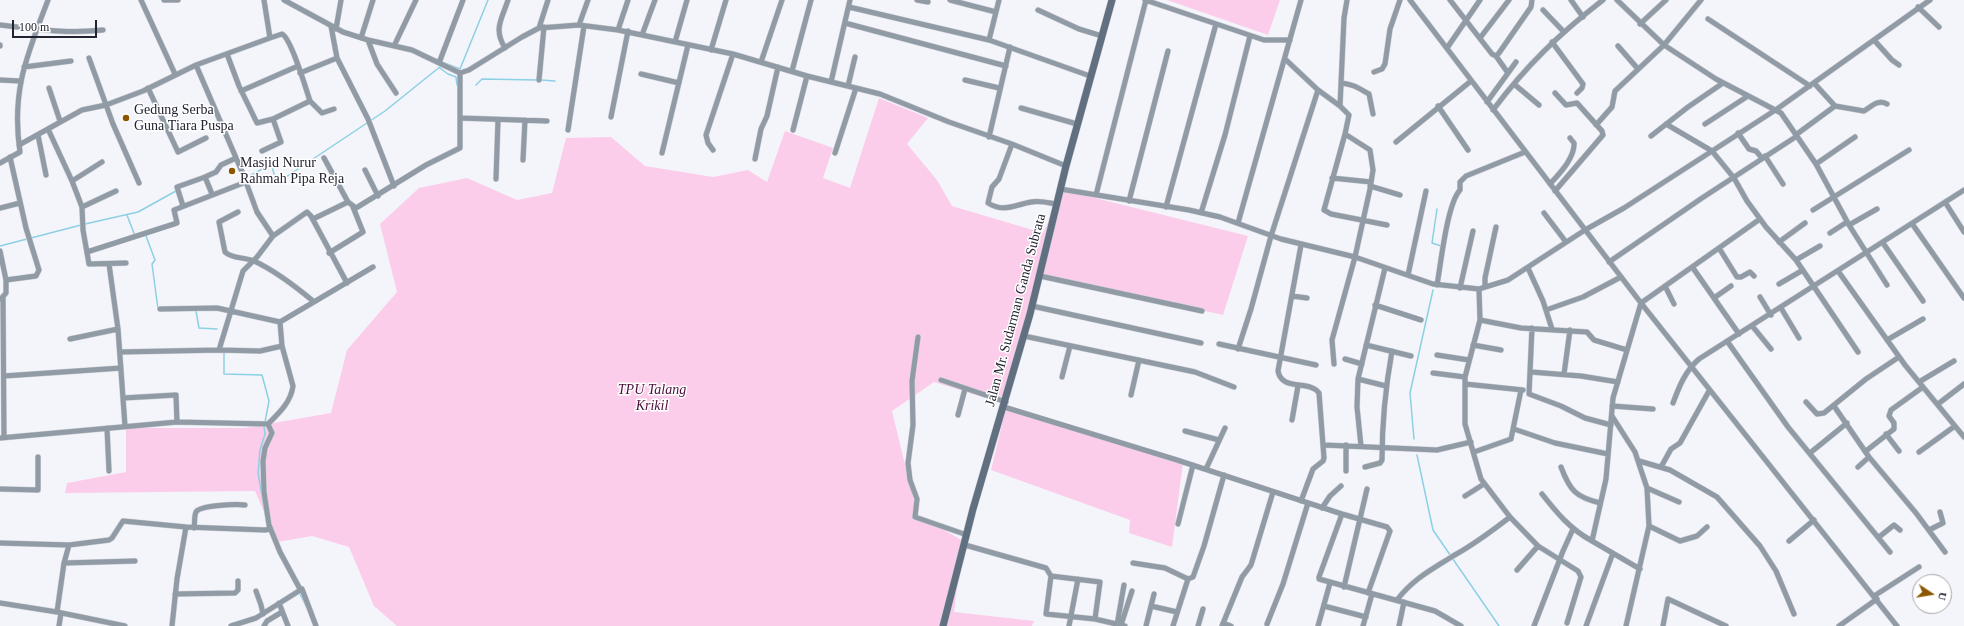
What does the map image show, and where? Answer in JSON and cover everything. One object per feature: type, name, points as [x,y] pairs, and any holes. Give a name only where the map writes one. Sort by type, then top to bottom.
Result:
[{"type":"street","points":[[0,162],[20,152],[16,109],[20,81],[36,29],[48,0]]},
{"type":"street","points":[[141,0],[176,74]]},
{"type":"street","points":[[164,0],[178,0]]},
{"type":"street","points":[[264,0],[270,38]]},
{"type":"street","points":[[284,0],[333,28],[368,40],[412,50],[460,73],[469,70],[542,28],[582,26],[628,31],[733,54],[807,76],[890,97],[949,122],[1012,144],[1066,166]]},
{"type":"street","points":[[342,0],[333,28],[337,58],[368,119],[394,186]]},
{"type":"street","points":[[361,38],[373,0]]},
{"type":"street","points":[[394,46],[416,0]]},
{"type":"street","points":[[440,63],[463,0]]},
{"type":"street","points":[[505,48],[500,40],[498,30],[508,0]]},
{"type":"street","points":[[539,80],[542,28],[548,0]]},
{"type":"street","points":[[568,130],[582,26],[588,0]]},
{"type":"street","points":[[618,30],[628,0]]},
{"type":"street","points":[[642,35],[655,0]]},
{"type":"street","points":[[675,42],[687,0]]},
{"type":"street","points":[[711,50],[726,0]]},
{"type":"street","points":[[762,62],[782,0]]},
{"type":"street","points":[[792,71],[811,0]]},
{"type":"street","points":[[831,82],[850,0]]},
{"type":"street","points":[[917,0],[928,2]]},
{"type":"street","points":[[950,0],[996,12]]},
{"type":"street","points":[[989,40],[999,0]]},
{"type":"street","name":"Jalan Mr. Sudarman Ganda Subrata","points":[[943,626],[1024,336],[1066,166],[1112,0]]},
{"type":"street","points":[[1096,195],[1145,0],[1250,36],[1269,41],[1290,40]]},
{"type":"street","points":[[1238,223],[1301,0]]},
{"type":"street","points":[[1340,106],[1344,18],[1347,0]]},
{"type":"street","points":[[1374,72],[1382,69],[1385,64],[1390,29],[1400,0]]},
{"type":"street","points":[[1411,0],[1525,152],[1709,391],[1814,520],[1897,626]]},
{"type":"street","points":[[1450,0],[1508,73]]},
{"type":"street","points":[[1446,48],[1480,0]]},
{"type":"street","points":[[1480,38],[1509,0]]},
{"type":"street","points":[[1496,56],[1532,7],[1532,0]]},
{"type":"street","points":[[1571,0],[1582,17]]},
{"type":"street","points":[[1493,110],[1531,63],[1552,42],[1603,0]]},
{"type":"street","points":[[1617,0],[1640,24],[1664,45],[1691,65],[1748,96],[1777,109],[1797,135],[1816,164],[1848,223],[1887,285]]},
{"type":"street","points":[[1640,24],[1666,0]]},
{"type":"street","points":[[1596,125],[1612,107],[1615,92],[1664,45],[1701,0]]},
{"type":"street","points":[[1060,189],[1201,213],[1238,223],[1271,236],[1301,245],[1356,257],[1437,285],[1479,289],[1508,280],[1585,230],[1624,208],[1777,109],[1918,7],[1930,0]]},
{"type":"street","points":[[849,7],[989,40],[1090,76]]},
{"type":"street","points":[[1918,7],[1939,27]]},
{"type":"street","points":[[1038,10],[1079,29],[1102,36]]},
{"type":"street","points":[[1543,10],[1564,32]]},
{"type":"street","points":[[1708,19],[1812,85],[1835,106],[1864,111],[1878,102],[1887,104]]},
{"type":"street","points":[[845,23],[1006,66]]},
{"type":"street","points":[[1166,207],[1216,24]]},
{"type":"street","points":[[0,25],[85,32],[103,30]]},
{"type":"street","points":[[611,117],[628,31]]},
{"type":"street","points":[[19,145],[82,110],[106,106],[176,74],[282,34],[286,36],[310,101],[322,113],[334,109]]},
{"type":"street","points":[[1201,213],[1225,136],[1250,36]]},
{"type":"street","points":[[368,40],[377,64],[396,93]]},
{"type":"street","points":[[1874,40],[1888,56],[1899,65]]},
{"type":"street","points":[[1552,42],[1583,84],[1582,88],[1577,93]]},
{"type":"street","points":[[662,153],[688,45]]},
{"type":"street","points":[[1618,46],[1638,69]]},
{"type":"street","points":[[989,137],[999,88],[1010,47]]},
{"type":"street","points":[[1130,201],[1168,51]]},
{"type":"street","points":[[227,54],[255,122],[259,123],[273,119],[310,101]]},
{"type":"street","points":[[713,150],[708,143],[706,135],[733,54]]},
{"type":"street","points":[[848,86],[855,57]]},
{"type":"street","points":[[89,58],[106,106],[139,183]]},
{"type":"street","points":[[300,73],[337,58]]},
{"type":"street","points":[[1285,59],[1318,90],[1340,106],[1349,115],[1345,134],[1324,204],[1325,212],[1387,225]]},
{"type":"street","points":[[24,67],[71,61]]},
{"type":"street","points":[[1487,102],[1516,62]]},
{"type":"street","points":[[196,66],[246,181],[257,212],[274,236]]},
{"type":"street","points":[[241,91],[298,66]]},
{"type":"street","points":[[755,159],[761,130],[767,116],[778,67]]},
{"type":"street","points":[[353,207],[359,207],[426,165],[460,148],[460,73]]},
{"type":"street","points":[[641,74],[679,83]]},
{"type":"street","points":[[793,130],[807,76]]},
{"type":"street","points":[[0,80],[20,81]]},
{"type":"street","points":[[965,80],[999,88]]},
{"type":"street","points":[[1396,142],[1438,106],[1471,81]]},
{"type":"street","points":[[1652,136],[1666,124],[1723,83]]},
{"type":"street","points":[[1342,84],[1356,85],[1359,90],[1369,94],[1373,114]]},
{"type":"street","points":[[1514,84],[1539,105]]},
{"type":"street","points":[[49,88],[60,121]]},
{"type":"street","points":[[148,88],[178,152],[206,138]]},
{"type":"street","points":[[835,153],[856,88]]},
{"type":"street","points":[[1238,349],[1251,309],[1271,236],[1318,90]]},
{"type":"street","points":[[1555,93],[1566,105],[1577,103],[1603,135],[1555,191]]},
{"type":"street","points":[[1705,124],[1748,96]]},
{"type":"street","points":[[1438,106],[1468,150]]},
{"type":"street","points":[[1609,262],[1797,135],[1835,106]]},
{"type":"street","points":[[1022,108],[1078,124]]},
{"type":"street","points":[[460,118],[547,121]]},
{"type":"street","points":[[262,151],[281,142],[273,119]]},
{"type":"street","points":[[496,179],[498,120]]},
{"type":"street","points":[[523,160],[525,120]]},
{"type":"street","points":[[1666,124],[1683,136],[1712,151],[1734,178],[1760,220],[1796,260],[1858,352]]},
{"type":"street","points":[[48,129],[72,181],[82,207],[83,230],[89,265],[126,263]]},
{"type":"street","points":[[1738,133],[1749,149],[1756,151],[1764,157],[1783,184]]},
{"type":"street","points":[[1334,364],[1332,340],[1356,257],[1373,170],[1370,150],[1345,134]]},
{"type":"street","points":[[38,135],[46,175]]},
{"type":"street","points":[[1816,164],[1855,137]]},
{"type":"street","points":[[1550,184],[1563,170],[1573,150],[1574,143],[1570,138]]},
{"type":"street","points":[[1012,144],[1000,179],[992,187],[988,203],[996,208],[1016,207],[1036,201],[1057,204]]},
{"type":"street","points":[[1813,210],[1909,150]]},
{"type":"street","points":[[1437,285],[1452,209],[1455,196],[1460,190],[1460,182],[1466,176],[1525,152]]},
{"type":"street","points":[[6,280],[36,276],[39,270],[28,236],[10,157]]},
{"type":"street","points":[[183,206],[177,190],[206,178],[217,171],[221,165],[236,158]]},
{"type":"street","points":[[324,158],[348,202],[353,207],[363,232],[330,253]]},
{"type":"street","points":[[72,181],[102,162]]},
{"type":"street","points":[[365,170],[378,196]]},
{"type":"street","points":[[206,178],[212,194]]},
{"type":"street","points":[[1332,178],[1370,184],[1400,195]]},
{"type":"street","points":[[87,252],[177,223],[174,210],[246,181]]},
{"type":"street","points":[[1673,403],[1680,385],[1691,366],[1727,341],[1771,315],[1838,271],[1913,225],[1964,190]]},
{"type":"street","points":[[82,207],[116,191]]},
{"type":"street","points":[[1408,275],[1426,191]]},
{"type":"street","points":[[313,219],[348,202]]},
{"type":"street","points":[[1945,202],[1964,232]]},
{"type":"street","points":[[0,208],[20,203]]},
{"type":"street","points":[[1830,233],[1877,209]]},
{"type":"street","points":[[238,212],[220,221],[225,252],[230,256],[254,261],[290,282],[313,301]]},
{"type":"street","points":[[219,350],[243,270],[254,261],[274,236],[307,212],[310,213],[347,283]]},
{"type":"street","points":[[1544,213],[1566,242]]},
{"type":"street","points":[[1592,540],[1606,479],[1612,406],[1641,303],[1760,220]]},
{"type":"street","points":[[1779,242],[1805,223]]},
{"type":"street","points":[[1913,225],[1964,298]]},
{"type":"street","points":[[1485,287],[1485,278],[1496,227]]},
{"type":"street","points":[[1460,288],[1473,231]]},
{"type":"street","points":[[1883,243],[1923,301]]},
{"type":"street","points":[[1301,245],[1279,376],[1287,383],[1314,388],[1319,393],[1324,445],[1323,461],[1314,469],[1301,501]]},
{"type":"street","points":[[1796,260],[1820,246]]},
{"type":"street","points":[[1718,248],[1737,277],[1741,277],[1750,272],[1754,276]]},
{"type":"street","points":[[0,251],[6,280],[6,293],[1,299],[4,376],[2,438],[177,422],[265,424],[288,401],[293,390],[282,346],[280,322]]},
{"type":"street","points":[[109,264],[118,329],[125,426]]},
{"type":"street","points":[[160,309],[214,307],[280,322],[372,267]]},
{"type":"street","points":[[1361,446],[1356,407],[1358,379],[1385,268]]},
{"type":"street","points":[[1528,268],[1546,310],[1552,329]]},
{"type":"street","points":[[1693,268],[1739,334]]},
{"type":"street","points":[[1778,284],[1803,270]]},
{"type":"street","points":[[1838,271],[1899,357],[1964,437]]},
{"type":"street","points":[[1040,276],[1202,311]]},
{"type":"street","points":[[1546,310],[1583,297],[1621,277]]},
{"type":"street","points":[[1665,286],[1674,304]]},
{"type":"street","points":[[1714,298],[1731,286]]},
{"type":"street","points":[[1479,289],[1480,320],[1465,377],[1465,424],[1484,484],[1510,517],[1538,546],[1578,571],[1581,577],[1567,623]]},
{"type":"street","points":[[1292,296],[1307,298]]},
{"type":"street","points":[[1760,297],[1771,315]]},
{"type":"street","points":[[1376,305],[1421,320]]},
{"type":"street","points":[[1032,306],[1201,343]]},
{"type":"street","points":[[1781,308],[1799,338]]},
{"type":"street","points":[[1887,340],[1923,319]]},
{"type":"street","points":[[1480,320],[1521,328],[1587,332],[1594,340],[1628,350]]},
{"type":"street","points":[[1753,326],[1771,349]]},
{"type":"street","points":[[1532,328],[1529,395],[1561,406],[1585,418],[1611,426]]},
{"type":"street","points":[[70,339],[118,329]]},
{"type":"street","points":[[1564,374],[1570,330]]},
{"type":"street","points":[[1024,336],[1195,372],[1234,387]]},
{"type":"street","points":[[918,337],[912,381],[913,425],[908,463],[910,480],[917,499],[915,517],[967,536]]},
{"type":"street","points":[[1727,341],[1788,426],[1890,552]]},
{"type":"street","points":[[1219,344],[1316,365]]},
{"type":"street","points":[[1366,345],[1411,356]]},
{"type":"street","points":[[1473,345],[1501,350]]},
{"type":"street","points":[[120,352],[219,350],[260,351],[282,346]]},
{"type":"street","points":[[1062,377],[1070,346]]},
{"type":"street","points":[[1365,467],[1380,463],[1382,448],[1381,428],[1392,351]]},
{"type":"street","points":[[1437,355],[1469,360]]},
{"type":"street","points":[[1806,402],[1819,414],[1834,406],[1866,379],[1899,357]]},
{"type":"street","points":[[1344,359],[1362,364]]},
{"type":"street","points":[[1131,395],[1139,360]]},
{"type":"street","points":[[1919,382],[1954,361]]},
{"type":"street","points":[[4,376],[121,368]]},
{"type":"street","points":[[1531,372],[1564,374],[1618,382]]},
{"type":"street","points":[[1433,373],[1465,377]]},
{"type":"street","points":[[1358,379],[1386,386]]},
{"type":"street","points":[[941,380],[1005,405],[1322,508],[1387,527],[1390,531],[1370,594],[1363,626]]},
{"type":"street","points":[[1465,384],[1528,391]]},
{"type":"street","points":[[1938,404],[1964,384]]},
{"type":"street","points":[[1292,420],[1298,386]]},
{"type":"street","points":[[1866,451],[1895,428],[1889,416],[1891,410],[1924,387]]},
{"type":"street","points":[[958,415],[965,389]]},
{"type":"street","points":[[1474,452],[1511,439],[1521,390]]},
{"type":"street","points":[[1661,468],[1671,449],[1680,443],[1709,391]]},
{"type":"street","points":[[123,398],[176,395],[177,422]]},
{"type":"street","points":[[1612,406],[1653,409]]},
{"type":"street","points":[[1834,406],[1869,457],[1929,530],[1945,552]]},
{"type":"street","points":[[1612,416],[1636,452],[1647,488],[1650,526],[1626,626]]},
{"type":"street","points":[[1810,454],[1847,423]]},
{"type":"street","points":[[265,424],[272,434],[264,453],[263,481],[268,530],[298,591]]},
{"type":"street","points":[[1919,452],[1955,426]]},
{"type":"street","points":[[107,428],[109,471]]},
{"type":"street","points":[[1206,470],[1225,428]]},
{"type":"street","points":[[1514,429],[1555,443],[1608,454]]},
{"type":"street","points":[[1185,431],[1219,440]]},
{"type":"street","points":[[1886,434],[1900,451]]},
{"type":"street","points":[[1324,445],[1443,450],[1470,442]]},
{"type":"street","points":[[1346,445],[1346,471]]},
{"type":"street","points":[[0,489],[38,490],[38,457]]},
{"type":"street","points":[[1858,466],[1869,457]]},
{"type":"street","points":[[1639,462],[1670,470],[1717,497],[1754,538],[1776,571],[1794,614]]},
{"type":"street","points":[[1178,524],[1193,465]]},
{"type":"street","points":[[1561,467],[1566,478],[1578,496],[1600,503]]},
{"type":"street","points":[[1133,563],[1165,568],[1188,578],[1193,577],[1198,565],[1224,475]]},
{"type":"street","points":[[1465,496],[1484,484]]},
{"type":"street","points":[[1322,508],[1330,496],[1341,486]]},
{"type":"street","points":[[1647,488],[1679,502]]},
{"type":"street","points":[[1344,587],[1367,489]]},
{"type":"street","points":[[1231,626],[1222,624],[1242,577],[1251,565],[1273,492]]},
{"type":"street","points":[[1542,494],[1559,516],[1573,529],[1640,569]]},
{"type":"street","points":[[1267,624],[1282,584],[1308,503]]},
{"type":"street","points":[[194,528],[196,514],[199,509],[222,505],[245,505]]},
{"type":"street","points":[[1929,530],[1943,524],[1940,512]]},
{"type":"street","points":[[1342,514],[1319,579],[1439,612],[1461,626]]},
{"type":"street","points":[[1397,600],[1407,586],[1431,568],[1452,557],[1510,517]]},
{"type":"street","points":[[1789,541],[1814,520]]},
{"type":"street","points":[[0,543],[69,545],[109,540],[124,521],[194,528],[268,530]]},
{"type":"street","points":[[1879,537],[1894,525],[1900,530]]},
{"type":"street","points":[[1650,526],[1680,541],[1697,536],[1707,527]]},
{"type":"street","points":[[172,626],[175,594],[186,527]]},
{"type":"street","points":[[1534,626],[1573,529]]},
{"type":"street","points":[[59,626],[64,563],[69,545]]},
{"type":"street","points":[[965,545],[1046,568],[1051,576],[1045,613],[1095,619],[1120,625]]},
{"type":"street","points":[[1517,570],[1538,546]]},
{"type":"street","points":[[1586,626],[1612,553]]},
{"type":"street","points":[[64,563],[135,561]]},
{"type":"street","points":[[1839,626],[1919,567]]},
{"type":"street","points":[[1051,576],[1099,581],[1101,583],[1095,619]]},
{"type":"street","points":[[1173,626],[1188,578]]},
{"type":"street","points":[[1069,626],[1078,579]]},
{"type":"street","points":[[175,594],[235,593],[238,590],[238,581]]},
{"type":"street","points":[[1318,626],[1330,583]]},
{"type":"street","points":[[1120,625],[1124,585]]},
{"type":"street","points":[[231,626],[249,621],[263,614],[302,589],[316,626]]},
{"type":"street","points":[[256,591],[263,614]]},
{"type":"street","points":[[1120,625],[1132,591]]},
{"type":"street","points":[[1146,626],[1154,594]]},
{"type":"street","points":[[1664,626],[1668,599],[1726,626]]},
{"type":"street","points":[[1399,626],[1404,602]]},
{"type":"street","points":[[0,603],[59,612],[125,626]]},
{"type":"street","points":[[279,603],[288,626]]},
{"type":"street","points":[[1151,606],[1177,612]]},
{"type":"street","points":[[1324,606],[1366,617]]},
{"type":"street","points":[[1198,626],[1203,609]]},
{"type":"street","points":[[264,626],[271,618],[282,612]]},
{"type":"green space","points":[[1167,0],[1280,0],[1268,35]]},
{"type":"green space","name":"TPU Talang Krikil","points":[[879,98],[928,118],[907,144],[937,180],[952,206],[1043,233],[1063,190],[1248,236],[1223,315],[1039,274],[1001,403],[934,382],[892,411],[917,514],[963,541],[954,612],[1034,621],[1032,626],[397,626],[374,606],[349,547],[312,536],[277,542],[255,491],[65,493],[67,483],[126,472],[126,428],[245,428],[331,413],[347,350],[397,292],[380,224],[419,188],[467,178],[517,200],[552,193],[566,138],[611,137],[645,166],[713,177],[748,170],[767,182],[785,131],[833,148],[823,178],[850,188]]},
{"type":"green space","points":[[1006,408],[1183,463],[1172,547],[1129,533],[1130,520],[991,470]]},
{"type":"waterway","points":[[442,62],[460,69],[488,0]]},
{"type":"waterway","points":[[246,178],[271,164],[277,183],[385,111],[441,66]]},
{"type":"waterway","points":[[440,68],[448,74],[456,77],[457,85]]},
{"type":"waterway","points":[[476,85],[482,79],[537,80]]},
{"type":"waterway","points":[[541,80],[555,81]]},
{"type":"waterway","points":[[85,224],[138,212],[176,191]]},
{"type":"waterway","points":[[1437,209],[1432,243],[1441,246]]},
{"type":"waterway","points":[[127,215],[135,236]]},
{"type":"waterway","points":[[31,238],[81,225]]},
{"type":"waterway","points":[[146,236],[155,260],[152,264],[158,309]]},
{"type":"waterway","points":[[0,246],[27,239]]},
{"type":"waterway","points":[[1414,439],[1410,393],[1433,290]]},
{"type":"waterway","points":[[196,311],[199,328],[217,329]]},
{"type":"waterway","points":[[224,352],[224,374],[262,375],[269,401],[264,427],[265,434],[260,450],[258,473],[268,529]]},
{"type":"waterway","points":[[1417,455],[1433,530],[1499,626]]},
{"type":"waterway","points":[[299,592],[307,608]]},
{"type":"place","name":"Gedung Serba Guna Tiara Puspa","points":[[126,118]]},
{"type":"place","name":"Masjid Nurur Rahmah Pipa Reja","points":[[232,171]]}]
